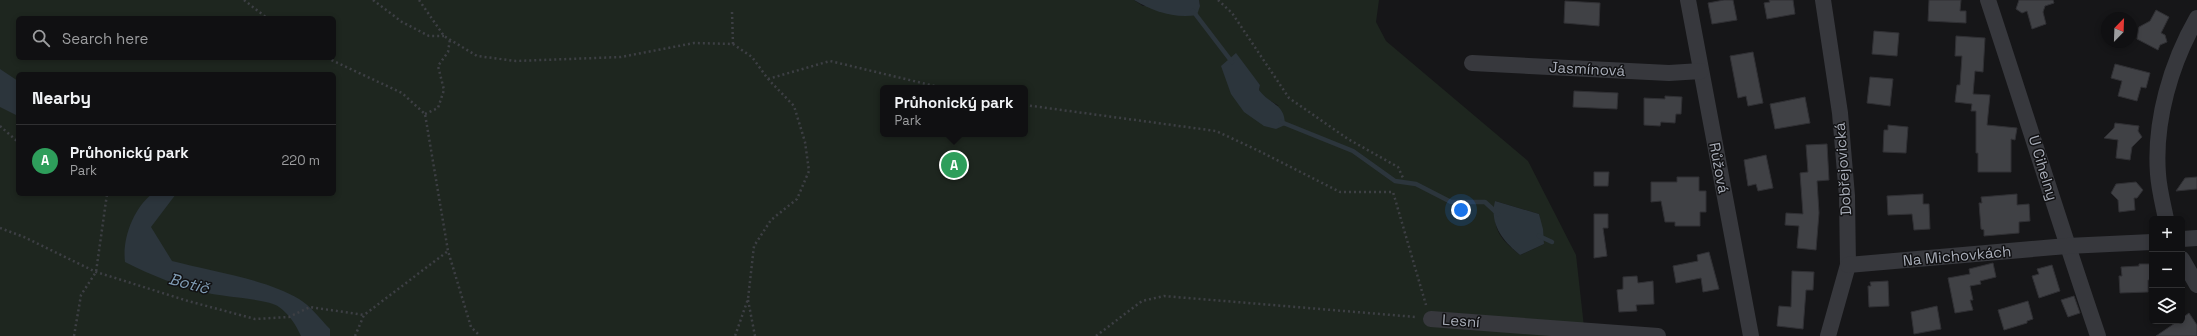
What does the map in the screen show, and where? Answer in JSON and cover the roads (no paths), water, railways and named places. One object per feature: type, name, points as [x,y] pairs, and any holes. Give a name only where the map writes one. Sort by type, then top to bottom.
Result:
[{"type":"street","name":"Růžová","points":[[1688,0],[1751,336]]},
{"type":"street","name":"Dobřejovická","points":[[1823,0],[1840,113],[1847,196],[1848,265],[1828,336]]},
{"type":"street","name":"U Cihelny","points":[[1988,0],[2028,120],[2067,246],[2098,336]]},
{"type":"street","points":[[2165,216],[2158,174],[2158,136],[2164,102],[2176,60],[2197,18]]},
{"type":"street","name":"Jasmínová","points":[[1472,63],[1669,73],[1701,71]]},
{"type":"street","points":[[2185,240],[2197,238]]},
{"type":"street","name":"Na Michovkách","points":[[1848,265],[2067,246],[2149,242]]},
{"type":"street","points":[[2185,264],[2197,284]]},
{"type":"street","name":"Lesní","points":[[1430,319],[1658,336]]},
{"type":"water","points":[[1134,0],[1199,0],[1200,6],[1197,15],[1180,16],[1156,11]]},
{"type":"water","points":[[1236,53],[1260,85],[1259,90],[1263,95],[1280,108],[1285,125],[1276,129],[1264,126],[1244,112],[1231,94],[1221,66]]},
{"type":"water","points":[[0,69],[16,80],[16,115],[0,107]]},
{"type":"water","name":"Botič","points":[[150,196],[174,196],[151,227],[172,261],[237,276],[286,292],[299,299],[311,309],[330,329],[330,336],[301,336],[289,316],[274,304],[197,290],[155,276],[125,262],[125,243],[127,234],[135,215]]},
{"type":"water","points":[[1495,201],[1539,214],[1543,229],[1544,244],[1520,255],[1514,250],[1503,238],[1496,225],[1494,217]]},
{"type":"waterway","points":[[1193,11],[1232,62]]},
{"type":"waterway","points":[[1281,122],[1353,151],[1395,181],[1416,184],[1451,202],[1485,202],[1498,214]]},
{"type":"waterway","points":[[1539,236],[1552,242]]},
{"type":"place","name":"Průhonický park","points":[[954,165]]}]
